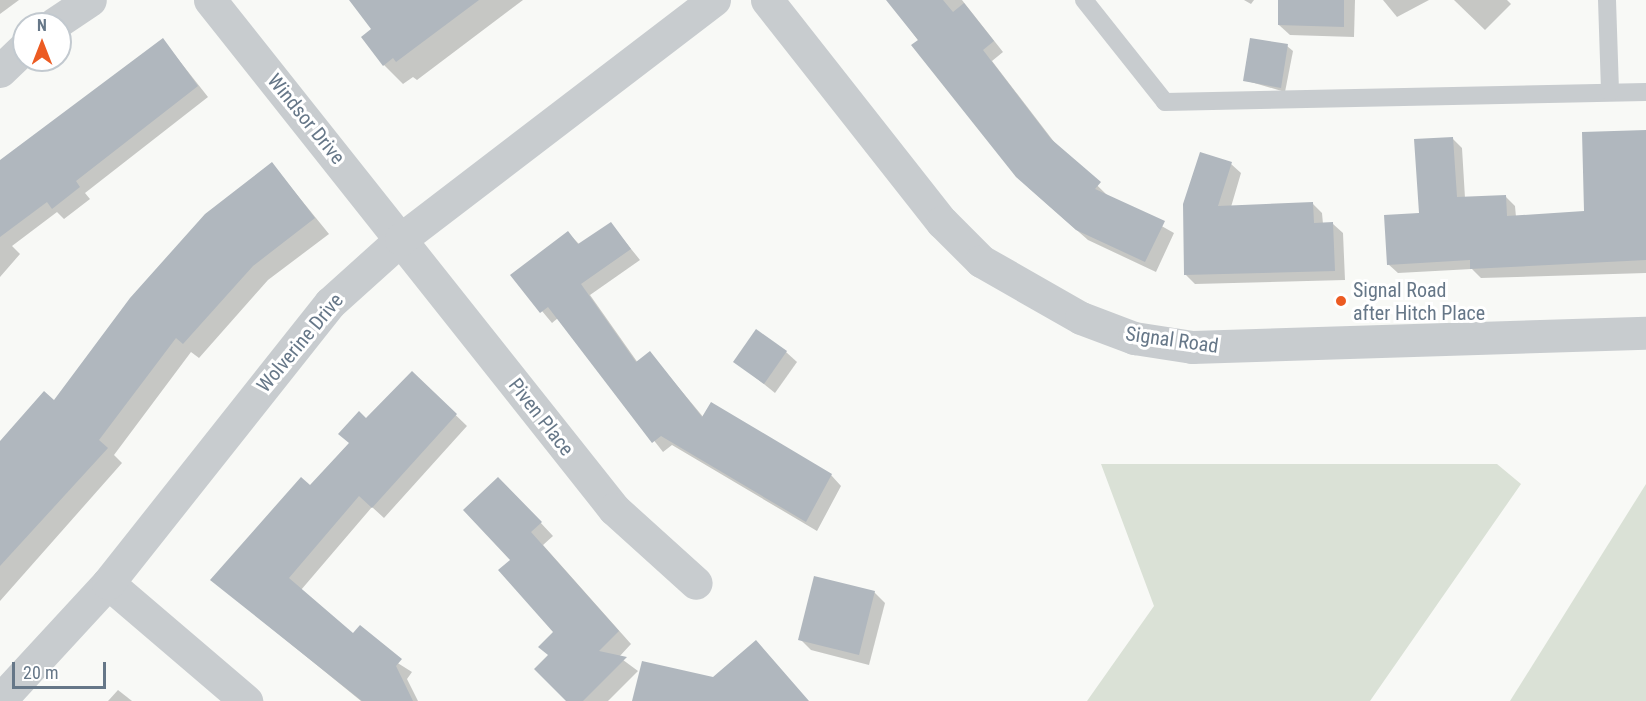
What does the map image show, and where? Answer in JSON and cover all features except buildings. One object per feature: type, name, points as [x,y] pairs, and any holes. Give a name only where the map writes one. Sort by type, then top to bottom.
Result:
[{"type":"street","points":[[72,12],[90,0]]},
{"type":"street","name":"Windsor Drive","points":[[210,0],[401,239]]},
{"type":"street","name":"Wolverine Drive","points":[[0,700],[108,583],[330,303],[401,239],[714,0]]},
{"type":"street","name":"Signal Road","points":[[767,0],[942,222],[981,261],[1081,318],[1134,338],[1192,347],[1646,333]]},
{"type":"street","points":[[0,71],[12,60]]},
{"type":"street","name":"Piven Place","points":[[401,239],[614,509],[696,583]]},
{"type":"street","points":[[108,583],[246,701]]},
{"type":"lane","points":[[1084,0],[1166,102],[1646,92]]},
{"type":"lane","points":[[1607,0],[1610,93]]},
{"type":"shaded area","points":[[1101,464],[1497,464],[1521,484],[1370,701],[1087,701],[1154,606]]},
{"type":"shaded area","points":[[1646,484],[1646,701],[1510,701]]},
{"type":"place","name":"Signal Road after Hitch Place","points":[[1341,301]]}]
